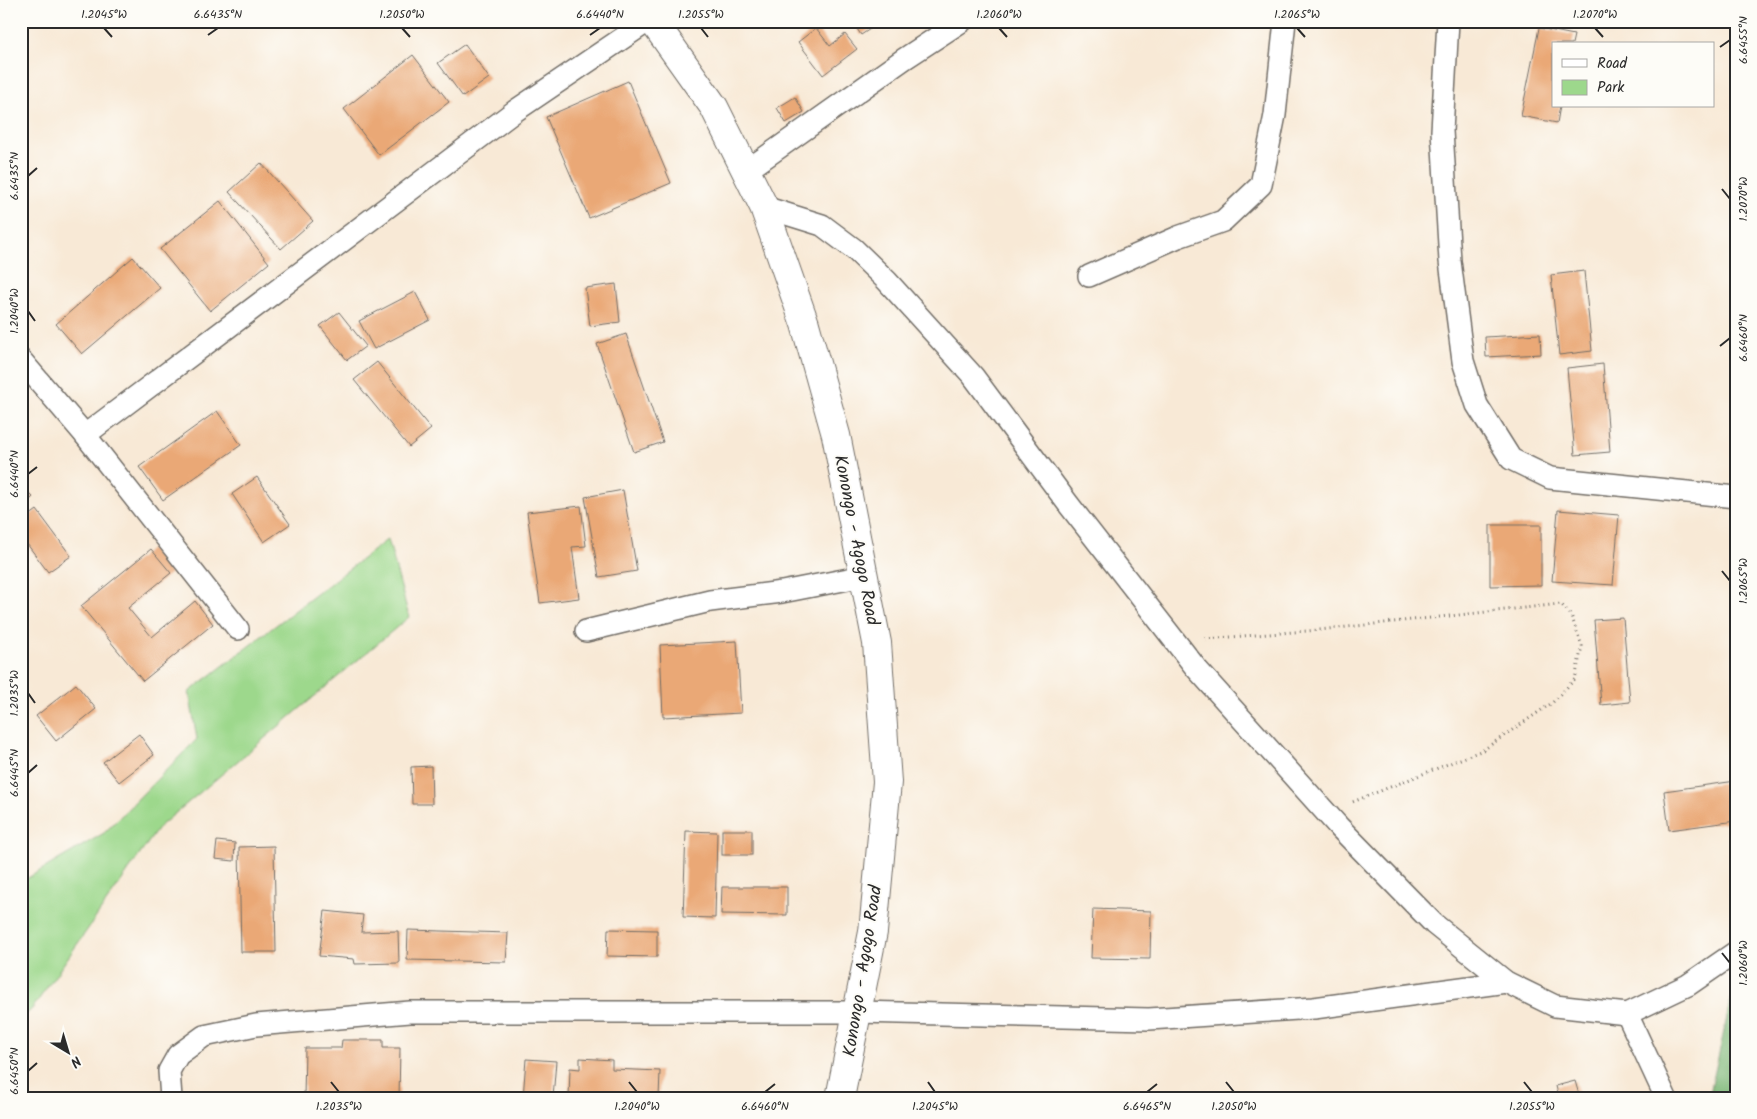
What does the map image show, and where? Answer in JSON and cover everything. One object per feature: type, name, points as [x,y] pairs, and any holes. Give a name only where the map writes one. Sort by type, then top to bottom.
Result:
[{"type":"main road","name":"Konongo - Agogo Road","points":[[653,21],[714,107],[764,207],[804,324],[836,435],[877,642],[887,782],[873,932],[840,1098]]},
{"type":"street","points":[[85,435],[507,117],[648,21]]},
{"type":"street","points":[[746,171],[904,59],[962,21]]},
{"type":"street","points":[[1089,276],[1178,237],[1223,221],[1261,185],[1275,115],[1286,21]]},
{"type":"street","points":[[1448,21],[1442,131],[1450,262],[1463,361],[1477,406],[1511,458],[1550,478],[1736,497]]},
{"type":"street","points":[[764,207],[822,225],[854,249],[886,281],[973,376],[1069,505],[1196,668],[1326,812],[1434,924],[1506,982],[1555,1006],[1627,1014],[1688,985],[1736,952]]},
{"type":"street","points":[[21,360],[85,435],[238,629]]},
{"type":"street","points":[[586,631],[710,601],[782,592],[864,576]]},
{"type":"street","points":[[171,1098],[169,1071],[178,1055],[204,1036],[256,1025],[410,1012],[858,1012],[1149,1018],[1314,1008],[1506,982]]},
{"type":"street","points":[[1627,1014],[1666,1098]]},
{"type":"path","points":[[1176,641],[1318,630],[1561,604],[1571,615],[1582,646],[1575,679],[1552,703],[1483,750],[1326,812]]},
{"type":"green space","points":[[388,539],[409,617],[159,827],[32,1009],[21,1019],[21,882],[104,833],[197,739],[189,692]]},
{"type":"green space","points":[[1736,977],[1736,1098],[1709,1098]]},
{"type":"building","points":[[852,21],[882,21],[861,35]]},
{"type":"building","points":[[816,28],[830,46],[845,34],[857,49],[823,75],[798,42]]},
{"type":"building","points":[[1539,28],[1574,35],[1572,42],[1552,42],[1552,108],[1560,108],[1557,123],[1521,116]]},
{"type":"building","points":[[465,44],[489,78],[463,97],[438,63]]},
{"type":"building","points":[[413,55],[449,102],[379,155],[344,109]]},
{"type":"building","points":[[628,81],[671,183],[589,218],[546,117]]},
{"type":"building","points":[[795,97],[804,112],[786,123],[777,108]]},
{"type":"building","points":[[261,163],[313,221],[281,249],[229,192]]},
{"type":"building","points":[[220,201],[269,263],[210,311],[160,249]]},
{"type":"building","points":[[133,257],[160,288],[82,354],[56,324]]},
{"type":"building","points":[[1584,271],[1592,351],[1559,355],[1551,275]]},
{"type":"building","points":[[616,284],[620,322],[590,326],[585,288]]},
{"type":"building","points":[[415,292],[430,320],[374,349],[359,321]]},
{"type":"building","points":[[339,312],[366,346],[347,360],[320,326]]},
{"type":"building","points":[[626,334],[663,442],[634,452],[597,344]]},
{"type":"building","points":[[1540,334],[1541,354],[1486,357],[1485,337]]},
{"type":"building","points":[[377,362],[431,429],[409,447],[354,380]]},
{"type":"building","points":[[1603,364],[1610,452],[1575,455],[1567,368]]},
{"type":"building","points":[[217,411],[241,445],[163,500],[139,467]]},
{"type":"building","points":[[257,477],[290,524],[264,542],[232,494]]},
{"type":"building","points":[[21,485],[33,497],[21,509]]},
{"type":"building","points":[[623,490],[637,571],[599,577],[585,497]]},
{"type":"building","points":[[581,506],[586,546],[572,547],[579,598],[540,603],[527,512]]},
{"type":"building","points":[[37,510],[71,556],[48,572],[21,536],[21,522]]},
{"type":"building","points":[[1558,510],[1619,515],[1613,585],[1552,581]]},
{"type":"building","points":[[1490,525],[1541,525],[1541,585],[1490,586]]},
{"type":"building","points":[[151,549],[171,573],[128,608],[152,637],[195,601],[213,624],[143,681],[81,606]]},
{"type":"building","points":[[1623,618],[1630,702],[1601,705],[1594,620]]},
{"type":"building","points":[[737,641],[741,713],[663,717],[660,645]]},
{"type":"building","points":[[76,684],[96,709],[56,741],[36,716]]},
{"type":"building","points":[[139,734],[154,755],[119,782],[103,762]]},
{"type":"building","points":[[431,766],[432,804],[412,804],[411,767]]},
{"type":"building","points":[[1736,781],[1736,821],[1669,830],[1664,791]]},
{"type":"building","points":[[722,830],[752,830],[752,855],[722,855]]},
{"type":"building","points":[[686,831],[717,832],[715,918],[683,917]]},
{"type":"building","points":[[217,841],[235,843],[234,861],[215,859]]},
{"type":"building","points":[[274,846],[276,952],[241,952],[239,847]]},
{"type":"building","points":[[722,887],[787,887],[787,915],[721,914]]},
{"type":"building","points":[[1093,909],[1151,911],[1150,959],[1091,958]]},
{"type":"building","points":[[325,911],[363,915],[361,932],[398,931],[399,963],[355,964],[354,959],[319,956]]},
{"type":"building","points":[[608,929],[657,930],[657,957],[607,956]]},
{"type":"building","points":[[408,930],[508,933],[506,962],[407,960]]},
{"type":"building","points":[[342,1040],[383,1040],[383,1048],[400,1048],[399,1098],[304,1098],[305,1048],[341,1048]]},
{"type":"building","points":[[580,1058],[612,1060],[612,1069],[660,1071],[659,1098],[569,1098],[570,1068],[580,1069]]},
{"type":"building","points":[[526,1059],[556,1061],[553,1098],[523,1098]]},
{"type":"building","points":[[1575,1081],[1580,1098],[1559,1098],[1556,1086]]}]
